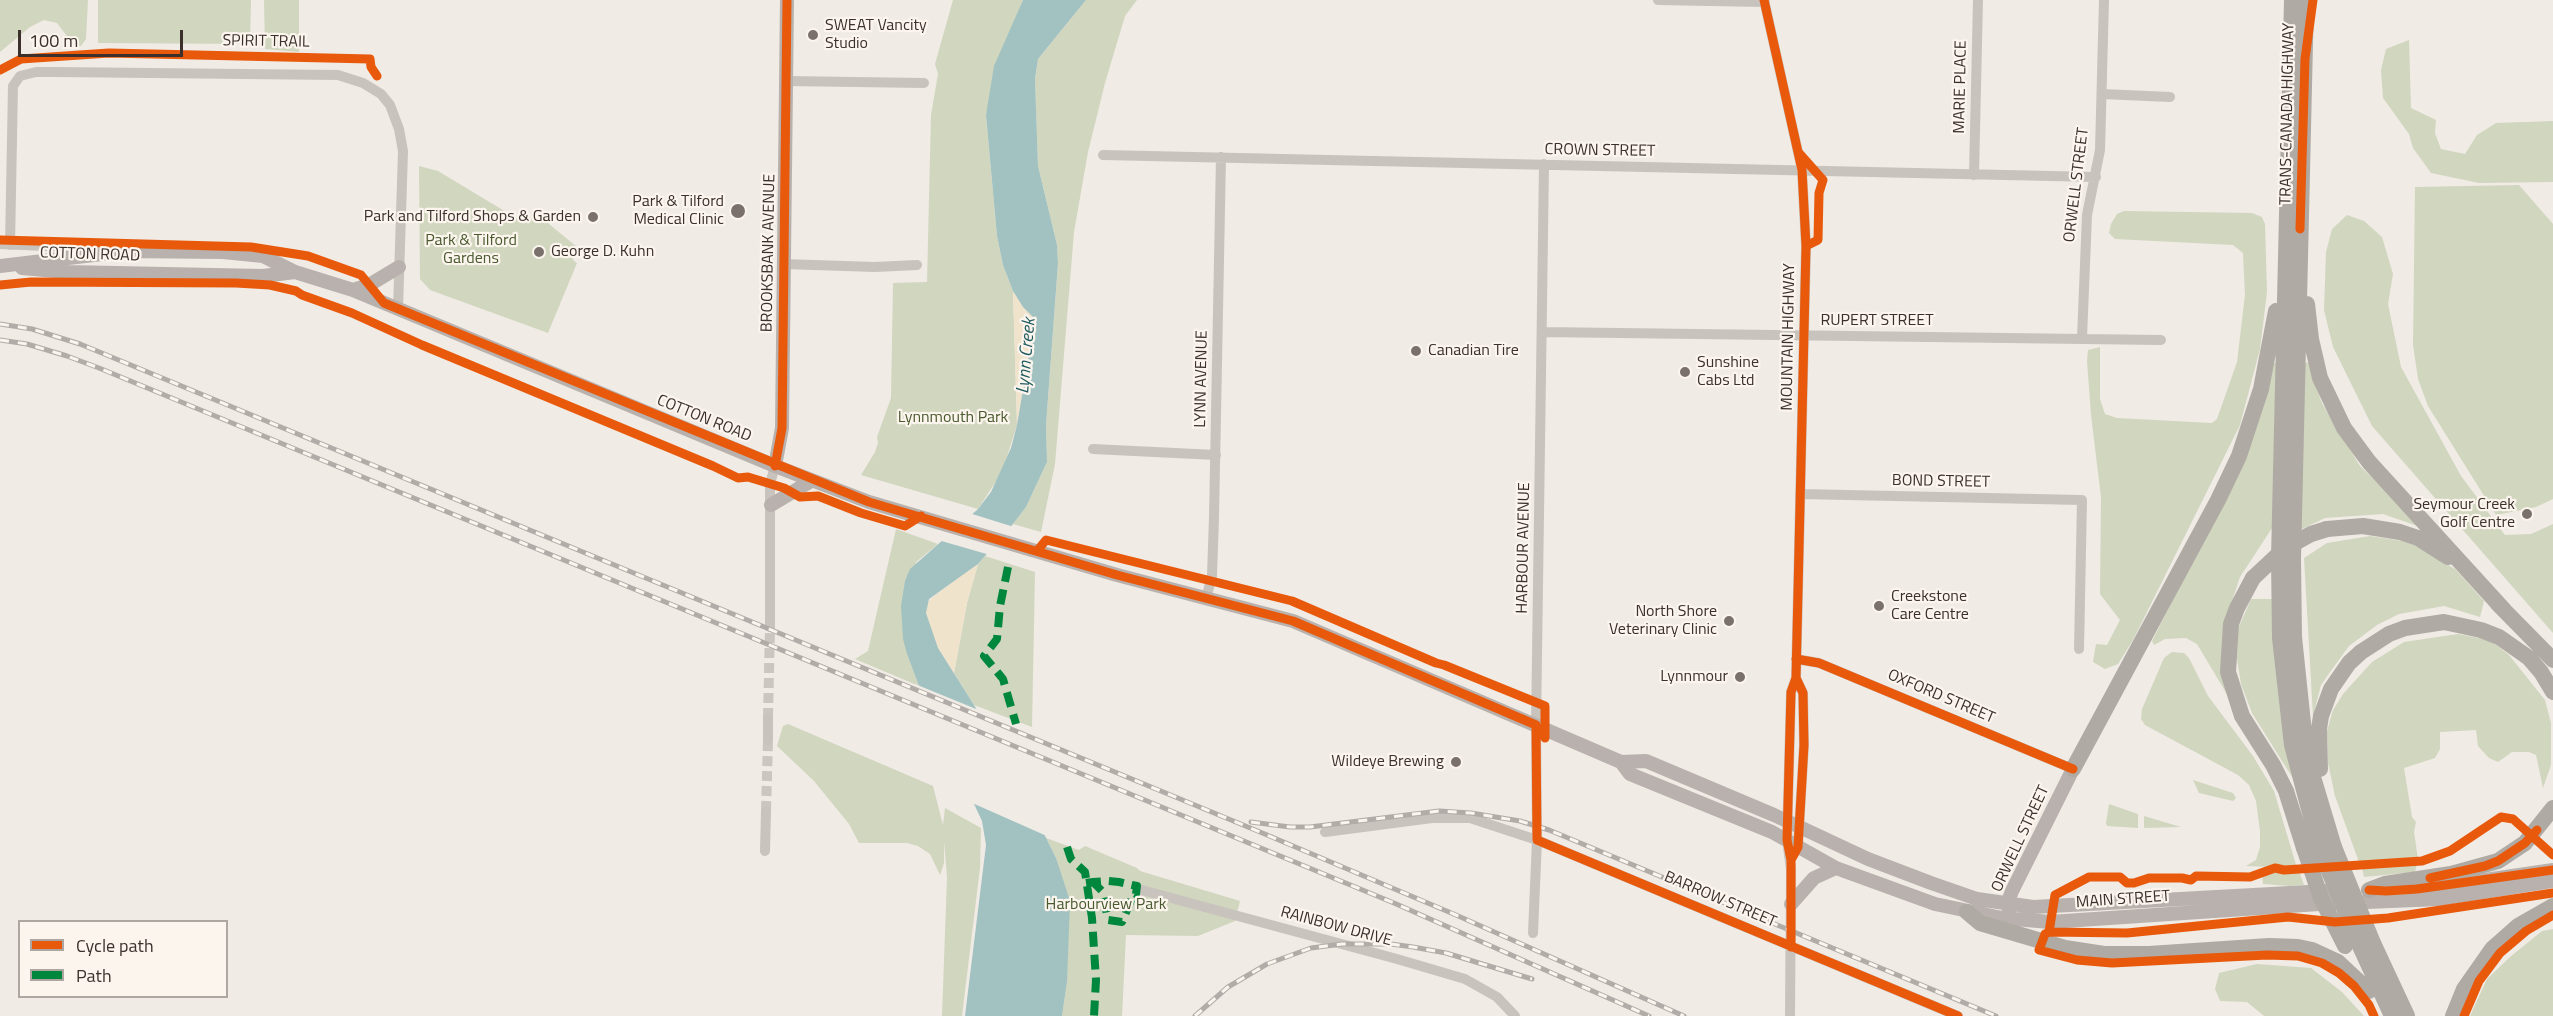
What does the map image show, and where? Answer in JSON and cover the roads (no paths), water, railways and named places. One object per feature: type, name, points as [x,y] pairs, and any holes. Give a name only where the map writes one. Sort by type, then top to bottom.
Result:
[{"type":"highway","points":[[2290,0],[2298,59]]},
{"type":"highway","name":"TRANS-CANADA HIGHWAY","points":[[2306,0],[2298,59],[2294,228],[2294,637],[2306,742],[2316,788],[2319,848],[2392,1016]]},
{"type":"highway","points":[[2298,59],[2313,0]]},
{"type":"highway","points":[[2294,228],[2311,339],[2320,378],[2336,414],[2369,462],[2504,610]]},
{"type":"highway","points":[[2073,769],[2218,500],[2248,432],[2268,360],[2294,228]]},
{"type":"highway","points":[[2319,848],[2273,765],[2242,716],[2228,672],[2231,624],[2236,608],[2253,578],[2284,549],[2311,534],[2346,526],[2381,527],[2418,538],[2450,558],[2553,660]]},
{"type":"highway","points":[[2381,1016],[2368,991],[2359,944],[2321,898],[2319,757],[2321,716],[2339,676],[2349,663],[2374,642],[2405,628],[2424,624],[2453,623],[2499,637],[2529,658],[2553,692]]},
{"type":"highway","points":[[2368,890],[2385,884],[2451,874],[2498,861],[2525,843],[2553,808]]},
{"type":"highway","points":[[2453,1016],[2464,989],[2492,949],[2518,926],[2553,906]]},
{"type":"highway","points":[[1966,912],[1980,923],[2065,948],[2104,954],[2149,954],[2269,946],[2298,947],[2338,962],[2368,991]]},
{"type":"highway","name":"TRANS-CANADA HIGHWAY","points":[[2359,944],[2407,1016]]},
{"type":"main road","name":"BROOKSBANK AVENUE","points":[[775,466],[782,438],[788,0]]},
{"type":"main road","name":"COTTON ROAD","points":[[1,266],[129,251],[223,252],[263,256],[295,272],[353,290],[811,481],[869,502],[1018,546]]},
{"type":"main road","name":"COTTON ROAD","points":[[1,266],[79,273],[263,276],[295,272]]},
{"type":"main road","points":[[353,290],[369,285],[399,267]]},
{"type":"main road","points":[[771,505],[811,481]]},
{"type":"main road","name":"MAIN STREET","points":[[1018,546],[1293,621],[1621,762],[1646,761],[1793,823],[1868,858],[1931,884],[1977,898],[2007,903],[2053,906],[2368,890],[2386,891],[2553,870]]},
{"type":"main road","name":"MAIN STREET","points":[[1621,762],[1630,774],[1772,832],[1792,849],[1836,868],[1935,904],[1966,912],[2020,920],[2079,920],[2285,906],[2439,899],[2553,881]]},
{"type":"main road","name":"ORWELL STREET","points":[[2020,920],[2008,909],[2007,903],[2036,840],[2073,769]]},
{"type":"main road","points":[[1791,904],[1814,878],[1836,868]]},
{"type":"street","points":[[1658,0],[1765,1]]},
{"type":"street","name":"MARIE PLACE","points":[[1974,175],[1978,0]]},
{"type":"street","name":"ORWELL STREET","points":[[2082,338],[2087,215],[2100,150],[2104,0]]},
{"type":"street","name":"MOUNTAIN HIGHWAY","points":[[1765,1],[1802,170],[1806,246],[1796,659],[1796,678],[1803,693],[1804,745],[1793,823],[1790,1016]]},
{"type":"street","points":[[129,251],[5,244],[13,86],[20,76],[36,72],[338,75],[363,82],[385,99],[394,115],[403,151],[398,309]]},
{"type":"street","points":[[786,81],[924,83]]},
{"type":"street","points":[[2102,94],[2170,97]]},
{"type":"street","name":"CROWN STREET","points":[[1103,155],[2096,177]]},
{"type":"street","name":"LYNN AVENUE","points":[[1206,599],[1212,576],[1221,158]]},
{"type":"street","name":"HARBOUR AVENUE","points":[[1533,933],[1537,840],[1536,725],[1544,164]]},
{"type":"street","points":[[783,264],[875,267],[916,265]]},
{"type":"street","name":"RUPERT STREET","points":[[1542,332],[2161,340]]},
{"type":"street","points":[[1093,449],[1216,455]]},
{"type":"street","name":"BROOKSBANK AVENUE","points":[[770,627],[770,484],[775,466]]},
{"type":"street","name":"BOND STREET","points":[[1800,494],[2082,500],[2079,649]]},
{"type":"street","name":"OXFORD STREET","points":[[1796,659],[1819,663],[2073,769]]},
{"type":"street","points":[[768,718],[768,740]]},
{"type":"street","points":[[765,851],[766,811]]},
{"type":"street","name":"BARROW STREET","points":[[1325,832],[1432,818],[1470,818],[1537,840],[1958,1016]]},
{"type":"street","name":"RAINBOW DRIVE","points":[[1138,889],[1465,979],[1497,997],[1515,1016]]},
{"type":"water","points":[[1023,0],[1086,0],[1038,59],[1035,79],[1038,166],[1057,245],[1058,263],[1046,425],[1047,462],[1026,507],[1013,524],[978,564],[929,599],[926,613],[938,648],[1015,775],[1056,858],[1070,901],[1067,982],[1062,1016],[965,1016],[986,845],[982,821],[919,686],[907,654],[903,639],[901,606],[905,581],[910,569],[978,509],[991,492],[1011,448],[1017,425],[1035,319],[1023,307],[1013,291],[1003,265],[997,236],[986,115],[994,66]]},
{"type":"tunnel","points":[[768,718],[770,627]]},
{"type":"tunnel","points":[[766,811],[768,740]]},
{"type":"railway","points":[[0,324],[32,329],[80,344],[1260,832],[1456,915],[1684,1016]]},
{"type":"railway","points":[[0,340],[27,344],[99,368],[1394,903],[1649,1016]]},
{"type":"railway","points":[[1251,822],[1310,827],[1439,811],[1471,813],[1520,821],[1549,830],[1996,1016]]},
{"type":"railway","points":[[1195,1016],[1228,987],[1267,964],[1311,948],[1342,944],[1391,944],[1446,953],[1532,979]]},
{"type":"place","name":"SWEAT Vancity Studio","points":[[813,35]]},
{"type":"place","name":"Park & Tilford Medical Clinic","points":[[738,211]]},
{"type":"place","name":"Park and Tilford Shops & Garden","points":[[593,217]]},
{"type":"place","name":"George D. Kuhn","points":[[539,252]]},
{"type":"place","name":"Canadian Tire","points":[[1416,351]]},
{"type":"place","name":"Sunshine Cabs Ltd","points":[[1685,372]]},
{"type":"place","name":"Seymour Creek Golf Centre","points":[[2527,514]]},
{"type":"place","name":"Creekstone Care Centre","points":[[1879,606]]},
{"type":"place","name":"North Shore Veterinary Clinic","points":[[1729,621]]},
{"type":"place","name":"Lynnmour","points":[[1740,677]]},
{"type":"place","name":"Wildeye Brewing","points":[[1456,762]]},
{"type":"park label","name":"Park & Tilford Gardens","points":[[471,250]]},
{"type":"park label","name":"Lynnmouth Park","points":[[953,418]]},
{"type":"park label","name":"Harbourview Park","points":[[1106,905]]},
{"type":"water label","name":"Lynn Creek","points":[[1027,356]]}]
